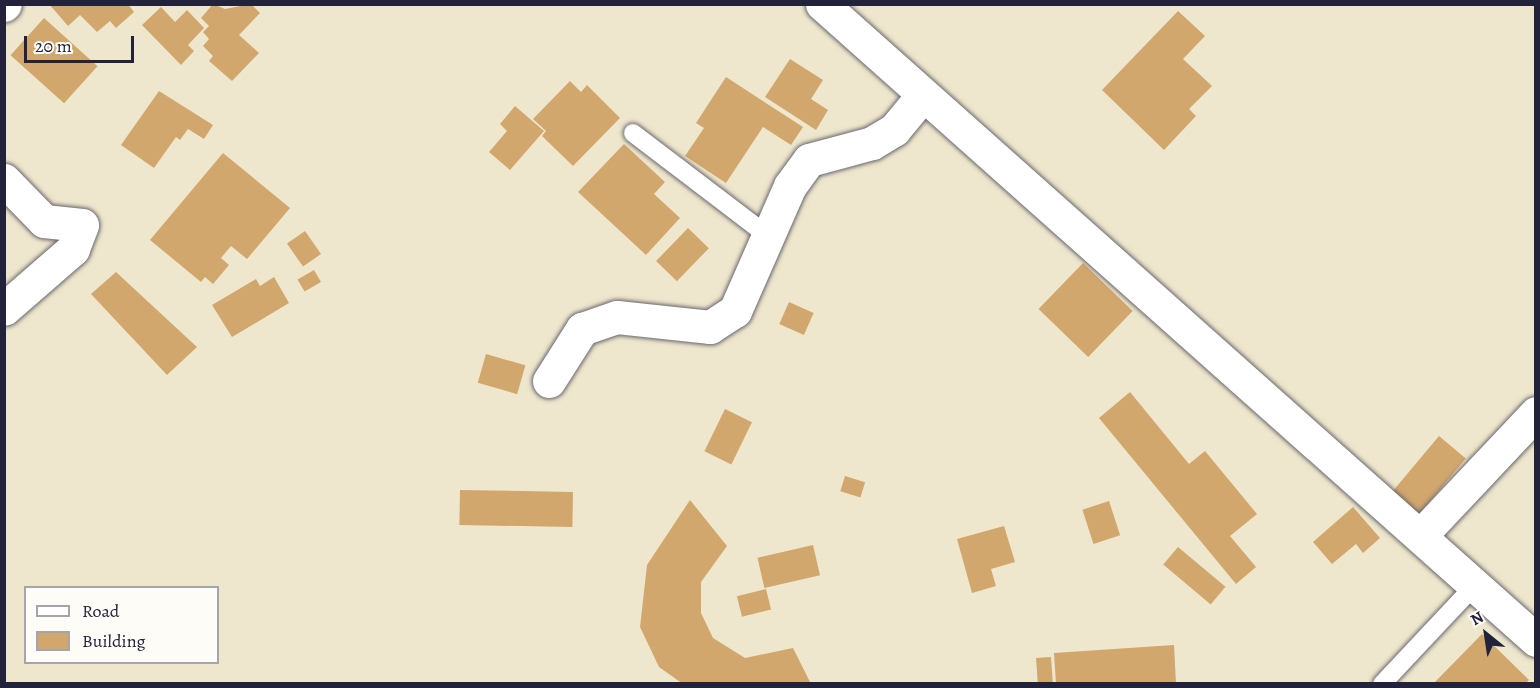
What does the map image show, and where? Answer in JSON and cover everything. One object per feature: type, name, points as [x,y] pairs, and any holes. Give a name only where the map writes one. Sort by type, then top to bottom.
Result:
[{"type":"street","points":[[822,4],[1536,640]]},
{"type":"street","points":[[549,381],[582,329],[617,317],[710,327],[735,311],[768,236],[809,160],[872,143],[894,130],[923,95]]},
{"type":"street","points":[[4,180],[44,221],[82,225],[73,249],[4,309]]},
{"type":"street","points":[[1420,536],[1536,413]]},
{"type":"lane","points":[[633,133],[768,236]]},
{"type":"lane","points":[[1382,684],[1475,585]]},
{"type":"building","points":[[49,4],[128,4],[134,12],[116,28],[110,21],[97,32],[80,15],[68,26]]},
{"type":"building","points":[[213,4],[225,9],[251,4],[260,13],[239,35],[259,53],[232,81],[209,61],[213,56],[203,46],[209,39],[203,32],[209,26],[201,18]]},
{"type":"building","points":[[161,7],[175,22],[187,10],[204,28],[188,45],[194,51],[181,65],[142,25]]},
{"type":"building","points":[[1178,11],[1205,36],[1183,59],[1212,86],[1189,109],[1196,116],[1164,150],[1102,90]]},
{"type":"building","points":[[44,18],[98,66],[64,103],[11,55]]},
{"type":"building","points":[[790,59],[823,80],[811,99],[828,110],[816,130],[765,97]]},
{"type":"building","points":[[726,77],[803,127],[791,145],[763,127],[726,183],[685,156],[704,128],[696,123]]},
{"type":"building","points":[[570,81],[581,92],[587,85],[620,118],[573,166],[542,136],[546,131],[533,119]]},
{"type":"building","points":[[159,91],[213,125],[204,139],[188,129],[180,140],[176,137],[154,168],[121,145]]},
{"type":"building","points":[[515,106],[544,131],[510,170],[489,152],[507,131],[500,124]]},
{"type":"building","points":[[624,144],[665,182],[654,194],[680,218],[646,255],[578,192]]},
{"type":"building","points":[[223,153],[290,208],[247,259],[231,246],[221,258],[229,265],[213,284],[205,277],[201,282],[150,240]]},
{"type":"building","points":[[688,228],[709,248],[677,281],[656,261]]},
{"type":"building","points":[[305,231],[321,254],[303,267],[287,244]]},
{"type":"building","points":[[1083,263],[1133,311],[1088,357],[1039,309]]},
{"type":"building","points":[[314,270],[321,282],[305,292],[298,280]]},
{"type":"building","points":[[116,272],[197,347],[167,375],[91,294]]},
{"type":"building","points":[[274,277],[289,303],[232,337],[212,305],[256,279],[260,286]]},
{"type":"building","points":[[789,302],[814,313],[804,335],[779,324]]},
{"type":"building","points":[[486,354],[525,365],[517,394],[478,383]]},
{"type":"building","points":[[1130,392],[1189,464],[1205,451],[1257,514],[1230,536],[1256,567],[1236,584],[1099,418]]},
{"type":"building","points":[[725,409],[752,422],[731,464],[704,451]]},
{"type":"building","points":[[1439,436],[1466,458],[1419,514],[1392,492]]},
{"type":"building","points":[[845,476],[865,482],[860,497],[840,491]]},
{"type":"building","points":[[460,490],[573,492],[572,527],[459,525]]},
{"type":"building","points":[[690,500],[727,546],[701,582],[701,613],[713,638],[745,658],[793,648],[811,684],[683,684],[659,667],[640,627],[647,565]]},
{"type":"building","points":[[1109,501],[1120,535],[1093,544],[1082,510]]},
{"type":"building","points":[[1353,507],[1380,538],[1363,553],[1356,544],[1332,564],[1313,542]]},
{"type":"building","points":[[1004,526],[1015,562],[991,569],[996,586],[972,593],[957,539]]},
{"type":"building","points":[[813,545],[820,575],[764,588],[757,558]]},
{"type":"building","points":[[1178,547],[1225,587],[1211,604],[1163,565]]},
{"type":"building","points":[[766,589],[771,609],[742,617],[737,596]]},
{"type":"building","points":[[1482,634],[1529,680],[1525,684],[1433,684]]},
{"type":"building","points":[[1174,645],[1176,684],[1056,684],[1054,653]]},
{"type":"building","points":[[1051,657],[1053,684],[1038,684],[1036,658]]}]
